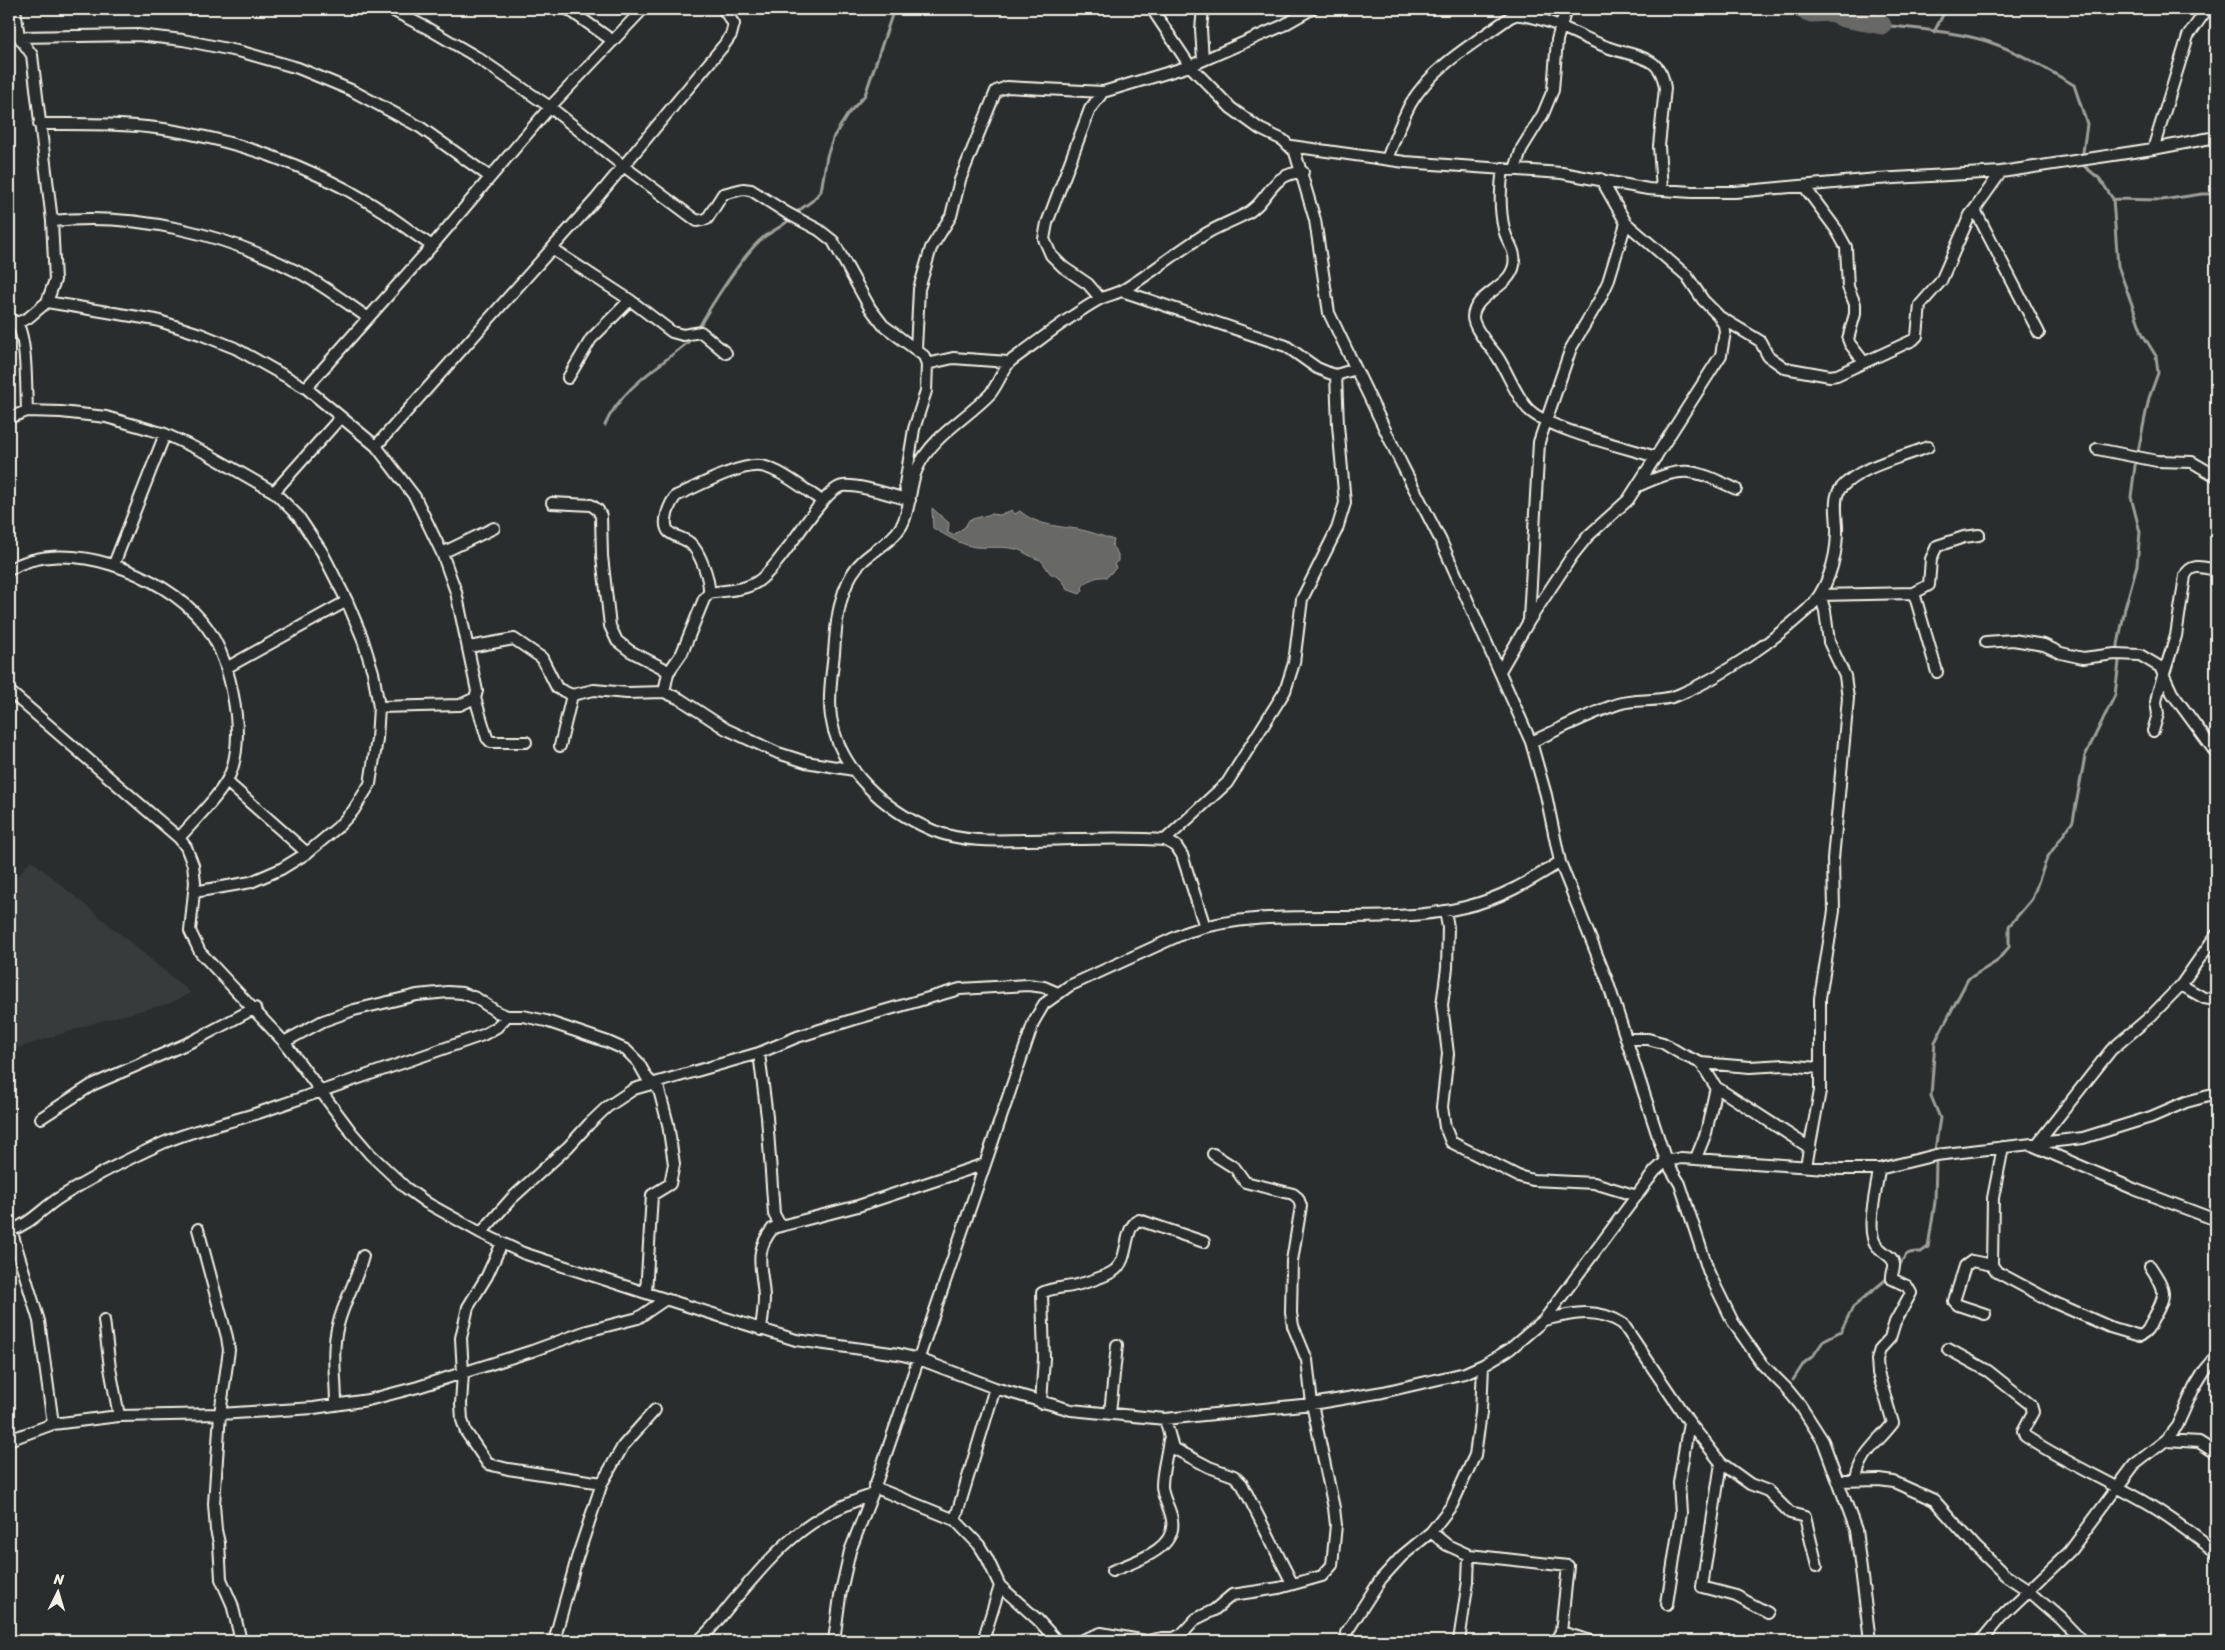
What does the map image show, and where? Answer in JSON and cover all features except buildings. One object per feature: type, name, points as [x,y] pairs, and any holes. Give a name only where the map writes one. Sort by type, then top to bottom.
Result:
[{"type":"street","points":[[15,9],[19,37],[32,55],[52,221],[55,280],[47,302],[28,318],[13,321],[20,331],[27,411]]},
{"type":"street","points":[[390,9],[475,56],[550,107],[622,166],[697,222],[707,219],[723,194],[742,189],[751,190],[787,213],[819,230],[833,241],[870,308],[883,325],[898,338],[916,349],[924,356],[928,364],[926,391],[914,429],[905,484],[906,493],[910,500]]},
{"type":"street","points":[[568,9],[613,41]]},
{"type":"street","points":[[306,388],[432,246],[550,107],[643,9]]},
{"type":"street","points":[[376,446],[596,199],[731,35],[734,24],[723,9]]},
{"type":"street","points":[[1152,9],[1190,66],[1231,108],[1260,129],[1291,146],[1387,159],[1515,169],[1601,179],[1662,190],[1735,192],[1877,179],[2001,172],[2153,149],[2216,137]]},
{"type":"street","points":[[1203,9],[1201,30],[1203,60]]},
{"type":"street","points":[[916,349],[919,289],[931,248],[951,216],[960,180],[996,91],[1007,87],[1103,92],[1190,66],[1282,26],[1312,9]]},
{"type":"street","points":[[1387,159],[1412,102],[1428,82],[1464,51],[1521,9]]},
{"type":"street","points":[[1515,169],[1522,148],[1543,114],[1553,90],[1560,25],[1566,9]]},
{"type":"street","points":[[2153,149],[2188,36],[2206,9]]},
{"type":"street","points":[[1512,16],[1522,15],[1560,25],[1608,47],[1652,62],[1662,74],[1665,88],[1659,146],[1662,190]]},
{"type":"street","points":[[19,37],[138,35],[183,40],[242,52],[279,63],[351,90],[420,127],[490,177]]},
{"type":"street","points":[[1100,298],[1088,284],[1063,267],[1051,255],[1044,239],[1047,223],[1090,109],[1103,92]]},
{"type":"street","points":[[39,124],[106,124],[164,129],[231,144],[278,159],[322,177],[370,203],[432,246]]},
{"type":"street","points":[[1291,146],[1296,152],[1303,172],[1315,220],[1329,313],[1441,541],[1531,742],[1549,804],[1560,862],[1604,971],[1666,1161],[1680,1184],[1709,1274],[1733,1322],[1762,1364],[1786,1388],[1814,1426],[1823,1441],[1839,1481],[1860,1547],[1870,1641]]},
{"type":"street","points":[[1503,168],[1499,206],[1504,230],[1513,250],[1514,267],[1501,285],[1482,300],[1476,308],[1473,318],[1476,326],[1500,361],[1527,408],[1545,422],[1656,457]]},
{"type":"street","points":[[1205,926],[1182,856],[1176,846],[1165,840],[990,841],[947,836],[930,830],[888,806],[854,770],[839,742],[831,718],[830,701],[837,614],[856,567],[893,538],[905,520],[916,472],[923,458],[938,439],[990,394],[1000,381],[1008,362],[1100,298],[1122,291],[1209,231],[1249,213],[1267,191],[1285,175],[1303,172]]},
{"type":"street","points":[[1718,316],[1760,340],[1768,356],[1785,368],[1830,376],[1837,375],[1913,340],[1917,336],[1920,305],[1942,281],[1970,215],[2001,172]]},
{"type":"street","points":[[1500,671],[1529,621],[1572,556],[1588,536],[1628,500],[1638,486],[1721,355],[1725,332],[1724,325],[1718,316],[1687,276],[1626,223],[1601,179]]},
{"type":"street","points":[[1804,186],[1836,229],[1846,247],[1848,287],[1855,304],[1855,314],[1848,339],[1864,362]]},
{"type":"street","points":[[1977,206],[1976,212],[2007,275],[2039,333]]},
{"type":"street","points":[[52,221],[81,218],[125,221],[196,232],[255,252],[301,273],[367,317]]},
{"type":"street","points":[[1529,621],[1539,442],[1571,348],[1608,282],[1626,223]]},
{"type":"street","points":[[552,249],[630,300],[672,332],[683,335],[698,332],[726,353]]},
{"type":"street","points":[[1122,291],[1286,346],[1317,368],[1336,375],[1356,369]]},
{"type":"street","points":[[568,378],[591,339],[630,300]]},
{"type":"street","points":[[47,302],[156,320],[200,334],[235,348],[306,388],[376,446],[415,497],[442,552],[456,592],[477,683],[475,698],[487,738],[491,742],[526,742]]},
{"type":"street","points":[[928,364],[954,358],[1008,362]]},
{"type":"street","points":[[1165,840],[1227,783],[1285,691],[1290,678],[1302,599],[1337,529],[1346,503],[1338,425],[1336,375]]},
{"type":"street","points":[[9,418],[27,411],[60,412],[106,418],[165,434],[232,467],[274,492],[298,516],[322,552],[347,601],[362,637],[373,672],[379,707],[376,748],[370,784],[353,811],[307,853],[281,869],[251,882],[194,892]]},
{"type":"street","points":[[274,492],[341,417]]},
{"type":"street","points":[[114,564],[165,434]]},
{"type":"street","points":[[1531,742],[1618,704],[1678,695],[1727,669],[1770,640],[1806,612],[1820,595],[1836,549],[1836,499],[1840,488],[1876,466],[1928,447]]},
{"type":"street","points":[[2097,449],[2135,457],[2192,462],[2216,476]]},
{"type":"street","points":[[664,692],[668,673],[682,653],[704,599],[709,593],[709,577],[692,545],[670,533],[667,528],[666,521],[672,501],[676,496],[722,475],[760,466],[793,481],[822,501]]},
{"type":"street","points":[[1638,486],[1658,477],[1684,470],[1705,475],[1736,489]]},
{"type":"street","points":[[709,593],[749,586],[766,576],[798,536],[822,501],[834,488],[853,486],[910,500]]},
{"type":"street","points":[[552,503],[592,505],[598,510],[601,516],[602,556],[610,626],[617,641],[630,651],[663,668],[668,673]]},
{"type":"street","points":[[442,552],[494,528]]},
{"type":"street","points":[[1820,595],[1914,593],[1929,585],[1931,559],[1937,546],[1964,536],[1979,535]]},
{"type":"street","points":[[9,570],[16,565],[46,558],[83,558],[114,564],[143,577],[174,596],[202,621],[226,668],[235,698],[237,745],[235,762],[227,782],[179,838]]},
{"type":"street","points":[[2153,732],[2158,714],[2156,702],[2158,692],[2176,636],[2184,576],[2188,570],[2199,566],[2216,570]]},
{"type":"street","points":[[1914,593],[1937,672]]},
{"type":"street","points":[[1806,1166],[1820,1091],[1820,998],[1834,911],[1833,860],[1848,698],[1845,676],[1829,642],[1820,595]]},
{"type":"street","points":[[226,668],[347,601]]},
{"type":"street","points":[[469,647],[509,638],[514,639],[542,658],[557,688],[572,695],[594,690],[627,693],[664,692],[680,699],[726,729],[778,753],[806,762],[854,770]]},
{"type":"street","points":[[1986,642],[2013,640],[2044,645],[2060,653],[2083,658],[2119,654],[2140,655],[2160,667],[2172,693],[2216,753]]},
{"type":"street","points":[[9,691],[179,838],[186,847],[193,865],[196,882],[190,922],[190,931],[194,940],[213,966],[255,1008],[284,1042],[352,1133],[390,1173],[427,1203],[502,1244],[546,1261],[796,1340],[898,1354],[1041,1403],[1071,1410],[1165,1419],[1312,1404],[1383,1392],[1465,1372],[1484,1365],[1510,1349],[1544,1320],[1655,1171],[1666,1161],[1696,1158],[1879,1169],[1936,1155],[2083,1138],[2113,1130],[2186,1102],[2216,1094]]},
{"type":"street","points":[[560,746],[572,695]]},
{"type":"street","points":[[379,707],[460,705],[475,698]]},
{"type":"street","points":[[227,782],[307,853]]},
{"type":"street","points":[[834,1641],[840,1596],[850,1551],[873,1491],[1034,1021],[1044,1004],[1058,993],[1187,932],[1205,926],[1286,917],[1372,917],[1445,911],[1466,907],[1505,894],[1560,862]]},
{"type":"street","points":[[1445,911],[1448,927],[1447,968],[1442,1005],[1448,1054],[1442,1107],[1445,1127],[1450,1142],[1518,1176],[1533,1180],[1594,1183],[1637,1196]]},
{"type":"street","points":[[2034,1144],[2111,1050],[2151,1016],[2181,985],[2216,934]]},
{"type":"street","points":[[481,1233],[511,1199],[568,1147],[607,1107],[634,1089],[759,1053],[797,1037],[960,989],[1028,985],[1044,987],[1058,993]]},
{"type":"street","points":[[2181,985],[2204,998],[2216,1000]]},
{"type":"street","points":[[284,1042],[338,1015],[417,995],[448,992],[462,993],[476,998],[497,1012],[507,1016],[523,1016],[546,1021],[626,1050],[659,1090],[668,1124],[674,1164],[670,1184],[652,1195],[646,1293]]},
{"type":"street","points":[[41,1118],[92,1085],[194,1041],[255,1008]]},
{"type":"street","points":[[53,1424],[39,1322],[10,1228],[28,1222],[58,1198],[165,1143],[211,1125],[259,1112],[483,1035],[497,1027],[507,1016]]},
{"type":"street","points":[[1626,1039],[1648,1039],[1663,1043],[1683,1056],[1701,1063],[1750,1068],[1785,1065],[1819,1068]]},
{"type":"street","points":[[759,1053],[767,1117],[774,1214],[780,1225]]},
{"type":"street","points":[[1701,1063],[1716,1087],[1810,1148]]},
{"type":"street","points":[[1696,1158],[1706,1133],[1716,1087]]},
{"type":"street","points":[[2034,1144],[2134,1189],[2216,1220]]},
{"type":"street","points":[[2003,1147],[1993,1198],[1992,1265],[1997,1272],[2053,1302],[2110,1327],[2140,1336],[2146,1333],[2164,1299],[2160,1282],[2150,1266]]},
{"type":"street","points":[[1080,1641],[1101,1633],[1147,1641],[1174,1638],[1182,1634],[1196,1619],[1214,1610],[1232,1595],[1280,1588],[1292,1583],[1322,1576],[1330,1570],[1332,1565],[1336,1525],[1334,1508],[1312,1404],[1307,1360],[1293,1326],[1291,1313],[1292,1261],[1301,1206],[1298,1198],[1287,1192],[1245,1182],[1235,1168],[1212,1154]]},
{"type":"street","points":[[761,1330],[764,1299],[759,1255],[767,1236],[774,1228],[858,1206],[986,1164]]},
{"type":"street","points":[[1856,1479],[1858,1468],[1867,1450],[1894,1422],[1878,1373],[1877,1360],[1880,1349],[1890,1338],[1895,1322],[1911,1293],[1907,1286],[1892,1279],[1894,1264],[1891,1258],[1876,1248],[1872,1237],[1872,1221],[1879,1169]]},
{"type":"street","points":[[1041,1403],[1044,1358],[1042,1293],[1047,1290],[1074,1286],[1114,1271],[1123,1259],[1131,1226],[1139,1220],[1204,1242]]},
{"type":"street","points":[[198,1229],[227,1336],[229,1350],[220,1414],[214,1486],[221,1579],[232,1604],[242,1641]]},
{"type":"street","points":[[502,1244],[487,1276],[468,1307],[461,1338],[463,1373],[462,1420],[466,1432],[488,1464],[508,1470],[602,1483]]},
{"type":"street","points":[[336,1405],[335,1352],[338,1325],[359,1275],[363,1256]]},
{"type":"street","points":[[1985,1314],[1954,1302],[1965,1266],[1972,1261],[1992,1265]]},
{"type":"street","points":[[9,1440],[53,1424],[119,1416],[220,1414],[336,1405],[418,1387],[586,1331],[638,1318],[666,1299]]},
{"type":"street","points":[[1544,1320],[1582,1312],[1612,1316],[1623,1324],[1689,1422],[1721,1463],[1750,1484],[1768,1491],[1790,1513],[1805,1517],[1817,1566]]},
{"type":"street","points":[[104,1320],[119,1416]]},
{"type":"street","points":[[1110,1413],[1117,1345]]},
{"type":"street","points":[[1948,1349],[1988,1371],[2031,1405],[2033,1412],[2024,1431],[2024,1436],[2063,1460],[2118,1487],[2175,1520],[2216,1552]]},
{"type":"street","points":[[1981,1641],[2000,1618],[2070,1551],[2134,1465],[2166,1440],[2177,1426],[2194,1388],[2216,1357]]},
{"type":"street","points":[[1347,1641],[1346,1633],[1381,1579],[1402,1556],[1431,1532],[1452,1505],[1475,1455],[1481,1413],[1484,1365]]},
{"type":"street","points":[[955,1520],[995,1388]]},
{"type":"street","points":[[554,1641],[576,1558],[602,1483],[623,1446],[655,1410]]},
{"type":"street","points":[[1165,1419],[1173,1448],[1209,1467],[1234,1476],[1242,1484],[1292,1583]]},
{"type":"street","points":[[1667,1604],[1681,1513],[1679,1483],[1689,1422]]},
{"type":"street","points":[[1112,1571],[1147,1556],[1163,1546],[1171,1534],[1173,1521],[1162,1488],[1169,1436]]},
{"type":"street","points":[[2166,1440],[2199,1442],[2216,1453]]},
{"type":"street","points":[[1721,1463],[1702,1587],[1736,1596],[1768,1613]]},
{"type":"street","points":[[1839,1481],[1856,1479],[1894,1482],[1934,1500],[1993,1564],[2005,1575],[2029,1591],[2060,1618],[2082,1641]]},
{"type":"street","points":[[698,1641],[791,1537],[828,1513],[873,1491],[955,1520],[979,1545],[1000,1586],[1038,1620],[1057,1641]]},
{"type":"street","points":[[1431,1532],[1447,1545],[1469,1555],[1568,1566],[1561,1632],[1555,1641]]},
{"type":"street","points":[[1459,1641],[1468,1581],[1469,1555]]},
{"type":"street","points":[[983,1641],[1000,1586]]},
{"type":"street","points":[[1561,1632],[1591,1641]]},
{"type":"shaded area","points":[[932,508],[949,523],[948,533],[953,535],[965,527],[969,520],[991,514],[1000,515],[1012,510],[1015,514],[1020,511],[1026,516],[1047,524],[1096,534],[1114,540],[1112,546],[1118,554],[1118,561],[1114,564],[1116,568],[1107,577],[1100,577],[1087,582],[1082,587],[1083,590],[1080,594],[1066,589],[1061,579],[1050,573],[1041,560],[1021,551],[1006,548],[970,546],[954,540],[933,528]]},
{"type":"shaded area","points":[[31,860],[190,993],[171,1003],[104,1020],[9,1051],[9,886]]},
{"type":"waterway","points":[[794,214],[812,201],[821,191],[827,156],[834,136],[848,114],[865,95],[894,9]]},
{"type":"waterway","points":[[1801,9],[1811,13],[1832,12],[1843,18],[1882,25]]},
{"type":"waterway","points":[[1934,32],[1946,9]]},
{"type":"waterway","points":[[1882,25],[1980,39],[2024,57],[2074,85],[2087,124],[2082,159],[2084,166],[2100,179],[2113,199],[2118,266],[2143,335],[2156,356],[2158,373],[2149,398],[2135,466],[2131,497],[2140,532],[2137,565],[2125,608],[2118,645],[2119,662],[2115,695],[2085,756],[2073,821],[2047,858],[2032,899],[2009,926],[2009,947],[1996,962],[1968,979],[1935,1042],[1931,1096],[1940,1118],[1935,1150]]},
{"type":"waterway","points":[[2113,199],[2162,200],[2202,194],[2216,194]]},
{"type":"waterway","points":[[698,329],[719,294],[747,254],[764,237],[790,219]]},
{"type":"waterway","points":[[605,425],[612,411],[633,387],[694,337]]},
{"type":"waterway","points":[[1897,1269],[1908,1254],[1921,1252],[1928,1247],[1935,1202],[1936,1161]]},
{"type":"waterway","points":[[1793,1380],[1804,1363],[1813,1356],[1824,1340],[1841,1331],[1853,1307],[1889,1277]]}]
